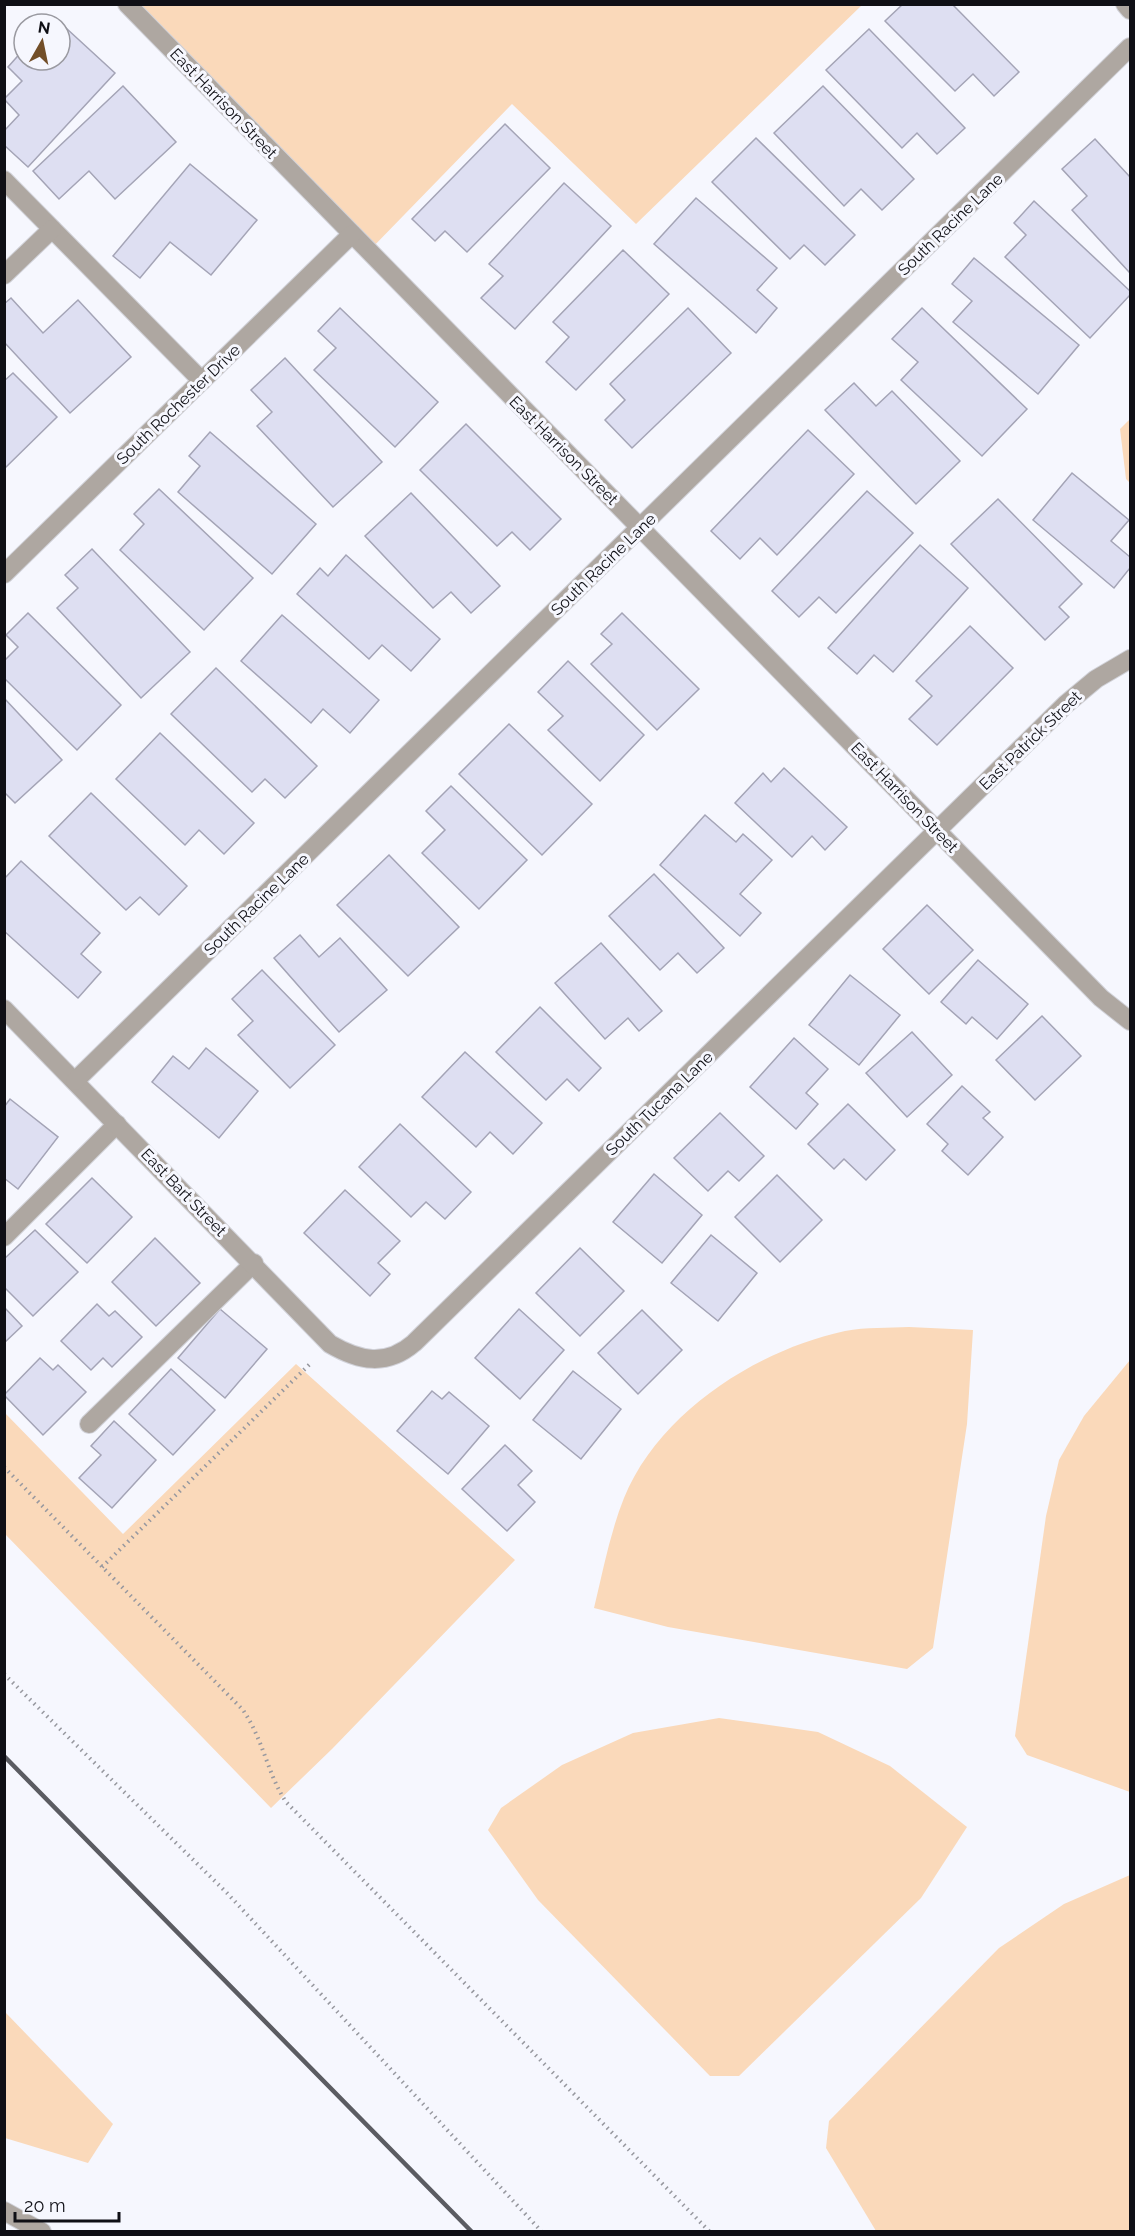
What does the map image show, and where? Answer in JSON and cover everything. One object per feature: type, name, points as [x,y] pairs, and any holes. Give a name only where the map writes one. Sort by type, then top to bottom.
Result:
[{"type":"street","name":"East Harrison Street","points":[[127,4],[1101,998],[1131,1021]]},
{"type":"street","points":[[1125,4],[1131,10]]},
{"type":"street","name":"South Racine Lane","points":[[75,1081],[1131,47]]},
{"type":"street","points":[[4,180],[202,381]]},
{"type":"street","points":[[4,275],[52,229]]},
{"type":"street","name":"South Rochester Drive","points":[[4,574],[352,234]]},
{"type":"street","name":"East Patrick Street","points":[[936,830],[1080,691],[1131,659]]},
{"type":"street","name":"South Tucana Lane","points":[[373,1360],[393,1357],[414,1343],[936,830]]},
{"type":"street","name":"East Bart Street","points":[[4,1009],[254,1263],[330,1344],[353,1357],[373,1360]]},
{"type":"street","points":[[4,1238],[117,1124]]},
{"type":"street","points":[[89,1424],[254,1263]]},
{"type":"street","points":[[4,2211],[42,2232]]},
{"type":"path","points":[[102,1567],[330,1344]]},
{"type":"path","points":[[4,1467],[243,1710],[257,1731],[277,1788],[286,1802],[710,2232]]},
{"type":"path","points":[[4,1674],[227,1893],[542,2232]]},
{"type":"shaded area","points":[[127,5],[862,5],[636,224],[512,104],[369,251]]},
{"type":"shaded area","points":[[1130,419],[1130,483],[1126,479],[1120,429]]},
{"type":"shaded area","points":[[909,1327],[973,1330],[967,1424],[933,1648],[907,1669],[668,1627],[594,1608],[611,1538],[624,1498],[640,1467],[661,1438],[686,1412],[715,1389],[746,1370],[778,1353],[812,1340],[845,1331]]},
{"type":"shaded area","points":[[1130,1360],[1130,1792],[1027,1755],[1015,1736],[1046,1516],[1059,1460],[1084,1416]]},
{"type":"shaded area","points":[[296,1364],[515,1560],[332,1749],[271,1808],[5,1534],[5,1413],[123,1534]]},
{"type":"shaded area","points":[[719,1718],[818,1732],[890,1766],[967,1827],[921,1898],[739,2076],[710,2076],[538,1900],[488,1830],[501,1808],[562,1765],[633,1733]]},
{"type":"shaded area","points":[[1130,1875],[1130,2231],[876,2231],[826,2148],[829,2121],[999,1948],[1064,1904]]},
{"type":"shaded area","points":[[5,2012],[113,2124],[88,2163],[5,2138]]},
{"type":"building","points":[[903,4],[952,4],[1019,72],[994,96],[973,74],[955,91],[885,21]]},
{"type":"building","points":[[869,29],[965,128],[937,154],[917,133],[902,148],[826,70]]},
{"type":"building","points":[[72,34],[115,73],[28,167],[4,145],[4,131],[19,115],[4,99],[22,81],[13,72],[72,72]]},
{"type":"building","points":[[123,86],[176,142],[115,199],[89,171],[59,199],[33,171]]},
{"type":"building","points":[[823,86],[914,179],[882,210],[861,189],[844,206],[774,133]]},
{"type":"building","points":[[505,124],[550,168],[467,252],[445,231],[435,241],[412,219]]},
{"type":"building","points":[[756,138],[855,235],[825,265],[804,245],[790,259],[712,182]]},
{"type":"building","points":[[1095,139],[1130,177],[1130,273],[1072,210],[1087,196],[1062,169]]},
{"type":"building","points":[[190,164],[257,220],[211,275],[170,242],[140,278],[113,256]]},
{"type":"building","points":[[564,183],[611,226],[515,329],[481,298],[503,276],[489,264]]},
{"type":"building","points":[[696,198],[777,268],[757,290],[777,308],[756,333],[654,244]]},
{"type":"building","points":[[1034,201],[1130,291],[1130,295],[1090,338],[1005,257],[1026,235],[1014,223]]},
{"type":"building","points":[[623,250],[669,294],[576,390],[546,362],[569,337],[553,322]]},
{"type":"building","points":[[974,258],[1079,345],[1038,394],[953,322],[972,301],[952,284]]},
{"type":"building","points":[[11,298],[43,333],[78,300],[131,357],[70,413],[4,342],[4,304]]},
{"type":"building","points":[[340,308],[438,402],[395,447],[314,370],[336,348],[318,331]]},
{"type":"building","points":[[688,308],[731,353],[632,448],[605,420],[625,400],[610,384]]},
{"type":"building","points":[[922,308],[1027,409],[982,456],[901,380],[918,362],[892,339]]},
{"type":"building","points":[[285,358],[382,462],[333,507],[257,426],[272,412],[251,390]]},
{"type":"building","points":[[13,373],[57,417],[4,469],[4,381]]},
{"type":"building","points":[[854,383],[876,406],[892,391],[960,461],[916,504],[825,410]]},
{"type":"building","points":[[466,424],[561,519],[530,550],[512,532],[497,546],[420,470]]},
{"type":"building","points":[[808,430],[854,474],[777,555],[760,538],[740,559],[711,531]]},
{"type":"building","points":[[210,432],[316,524],[272,574],[178,492],[200,466],[189,456]]},
{"type":"building","points":[[1072,473],[1129,520],[1111,541],[1130,557],[1130,568],[1114,588],[1033,520]]},
{"type":"building","points":[[159,489],[253,578],[204,630],[120,550],[144,524],[134,514]]},
{"type":"building","points":[[867,491],[913,533],[836,613],[819,597],[799,617],[772,591]]},
{"type":"building","points":[[411,493],[500,586],[471,613],[451,592],[433,608],[365,536]]},
{"type":"building","points":[[998,499],[1082,584],[1059,607],[1069,617],[1045,640],[951,544]]},
{"type":"building","points":[[920,545],[968,588],[893,672],[874,655],[857,674],[828,648]]},
{"type":"building","points":[[92,549],[190,652],[141,698],[57,608],[78,588],[65,575]]},
{"type":"building","points":[[346,555],[440,639],[411,671],[382,645],[369,659],[297,594],[320,568],[328,576]]},
{"type":"building","points":[[28,613],[121,705],[77,750],[4,678],[4,661],[18,647],[6,635]]},
{"type":"building","points":[[622,613],[699,689],[657,730],[591,664],[612,644],[601,634]]},
{"type":"building","points":[[282,615],[379,700],[350,733],[323,709],[311,723],[241,661]]},
{"type":"building","points":[[970,626],[1013,668],[937,745],[909,719],[932,696],[916,681]]},
{"type":"building","points":[[568,661],[644,735],[600,781],[548,730],[563,716],[538,692]]},
{"type":"building","points":[[216,668],[317,766],[285,798],[265,779],[252,792],[171,714]]},
{"type":"building","points":[[4,698],[62,760],[15,803],[4,792]]},
{"type":"building","points":[[509,724],[592,804],[542,855],[459,774]]},
{"type":"building","points":[[160,733],[254,823],[224,854],[199,830],[185,845],[116,779]]},
{"type":"building","points":[[784,768],[847,827],[825,850],[812,836],[792,857],[735,803],[763,773],[771,782]]},
{"type":"building","points":[[451,786],[527,860],[479,909],[422,853],[445,830],[426,811]]},
{"type":"building","points":[[91,793],[187,886],[159,915],[140,897],[126,910],[49,836]]},
{"type":"building","points":[[705,815],[736,842],[743,834],[772,860],[740,894],[761,913],[740,936],[660,865]]},
{"type":"building","points":[[389,855],[459,927],[408,976],[337,905]]},
{"type":"building","points":[[21,861],[100,933],[81,954],[101,972],[78,998],[4,931],[4,879]]},
{"type":"building","points":[[654,874],[724,948],[697,973],[678,953],[660,970],[609,916]]},
{"type":"building","points":[[927,905],[973,950],[929,994],[883,949]]},
{"type":"building","points":[[300,935],[319,957],[340,938],[387,990],[339,1032],[274,958]]},
{"type":"building","points":[[601,943],[662,1011],[639,1031],[628,1018],[605,1039],[555,983]]},
{"type":"building","points":[[978,960],[1028,1004],[997,1039],[972,1017],[966,1024],[941,1002]]},
{"type":"building","points":[[262,970],[335,1045],[290,1088],[238,1035],[253,1021],[232,999]]},
{"type":"building","points":[[850,975],[900,1015],[859,1065],[809,1025]]},
{"type":"building","points":[[540,1007],[601,1068],[579,1091],[567,1079],[546,1100],[496,1052]]},
{"type":"building","points":[[1042,1016],[1081,1056],[1035,1100],[996,1060]]},
{"type":"building","points":[[912,1032],[952,1075],[907,1117],[866,1073]]},
{"type":"building","points":[[794,1038],[828,1069],[806,1093],[818,1104],[796,1129],[750,1087]]},
{"type":"building","points":[[206,1048],[258,1091],[219,1138],[152,1082],[173,1056],[189,1069]]},
{"type":"building","points":[[465,1052],[542,1123],[513,1154],[490,1132],[476,1147],[422,1097]]},
{"type":"building","points":[[962,1086],[990,1112],[983,1118],[1003,1137],[968,1175],[942,1151],[948,1144],[927,1124]]},
{"type":"building","points":[[10,1099],[58,1137],[18,1189],[4,1178],[4,1107]]},
{"type":"building","points":[[848,1104],[895,1150],[866,1180],[844,1159],[834,1169],[808,1144]]},
{"type":"building","points":[[720,1113],[764,1156],[739,1181],[728,1171],[708,1191],[674,1158]]},
{"type":"building","points":[[400,1124],[471,1192],[445,1219],[426,1202],[411,1217],[359,1167]]},
{"type":"building","points":[[654,1174],[702,1215],[662,1263],[613,1222]]},
{"type":"building","points":[[777,1175],[822,1220],[780,1262],[735,1217]]},
{"type":"building","points":[[92,1178],[132,1217],[87,1263],[46,1224]]},
{"type":"building","points":[[345,1190],[400,1241],[378,1263],[390,1274],[370,1296],[304,1233]]},
{"type":"building","points":[[35,1230],[78,1272],[33,1316],[4,1287],[4,1259]]},
{"type":"building","points":[[711,1235],[757,1273],[718,1321],[671,1283]]},
{"type":"building","points":[[155,1238],[200,1283],[156,1326],[112,1282]]},
{"type":"building","points":[[580,1248],[624,1291],[580,1336],[536,1293]]},
{"type":"building","points":[[97,1304],[109,1316],[115,1311],[142,1337],[112,1367],[103,1358],[91,1370],[61,1341]]},
{"type":"building","points":[[4,1307],[22,1326],[4,1343]]},
{"type":"building","points":[[220,1309],[267,1349],[225,1398],[178,1358]]},
{"type":"building","points":[[519,1309],[564,1350],[520,1399],[475,1358]]},
{"type":"building","points":[[642,1310],[682,1350],[638,1394],[598,1353]]},
{"type":"building","points":[[40,1358],[53,1370],[58,1365],[86,1392],[43,1435],[4,1395]]},
{"type":"building","points":[[171,1369],[215,1410],[173,1455],[129,1414]]},
{"type":"building","points":[[573,1371],[621,1409],[581,1459],[533,1420]]},
{"type":"building","points":[[432,1391],[442,1399],[449,1392],[489,1426],[448,1474],[397,1431]]},
{"type":"building","points":[[114,1421],[156,1460],[112,1508],[79,1478],[101,1455],[91,1446]]},
{"type":"building","points":[[505,1445],[532,1471],[518,1485],[535,1502],[507,1531],[462,1489]]},
{"type":"railway","points":[[4,1756],[472,2232]]}]
